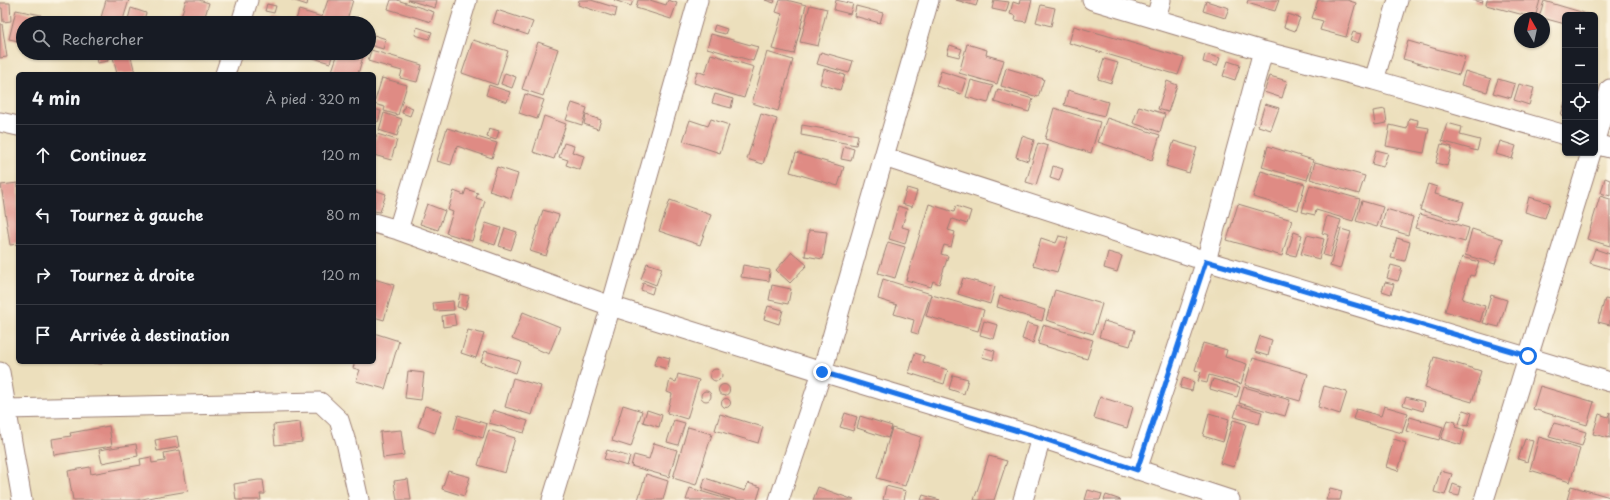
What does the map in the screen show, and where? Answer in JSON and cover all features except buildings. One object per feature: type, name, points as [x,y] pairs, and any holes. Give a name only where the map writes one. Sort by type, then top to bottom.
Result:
[{"type":"street","points":[[243,16],[248,0]]},
{"type":"street","points":[[398,230],[467,0]]},
{"type":"street","points":[[552,500],[611,306],[698,0]]},
{"type":"street","points":[[779,500],[822,372],[929,0]]},
{"type":"street","points":[[1092,0],[1263,51],[1374,80],[1562,134]]},
{"type":"street","points":[[1156,18],[1161,0]]},
{"type":"street","points":[[1374,80],[1398,0]]},
{"type":"street","points":[[1137,470],[1206,261],[1263,51]]},
{"type":"street","points":[[226,72],[230,60]]},
{"type":"street","points":[[1598,130],[1610,89]]},
{"type":"street","points":[[0,122],[16,126]]},
{"type":"street","points":[[1598,145],[1610,148]]},
{"type":"street","points":[[1484,500],[1590,156]]},
{"type":"street","points":[[884,157],[1206,261],[1528,356],[1610,382]]},
{"type":"street","points":[[376,224],[398,230],[611,306],[1041,438],[1230,500]]},
{"type":"street","points":[[0,372],[22,500]]},
{"type":"street","points":[[6,409],[320,402],[339,420],[346,442],[358,500]]},
{"type":"street","points":[[1023,500],[1041,438]]},
{"type":"route","points":[[822,372],[1041,438],[1137,470],[1206,261],[1528,356]]}]
